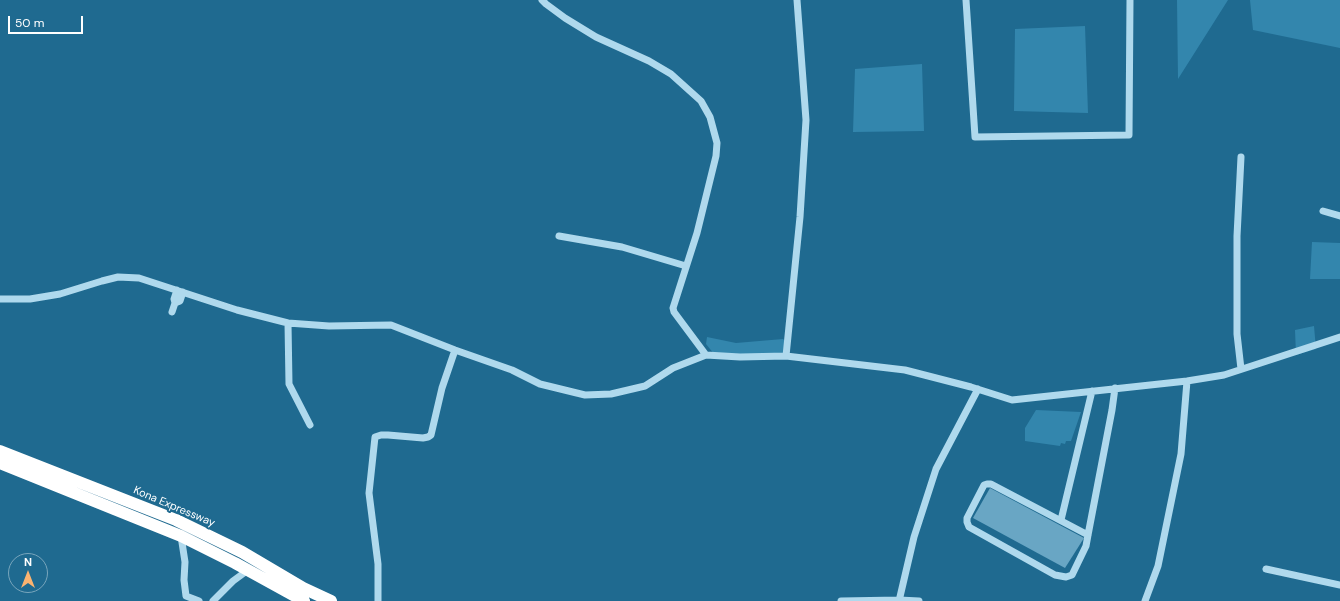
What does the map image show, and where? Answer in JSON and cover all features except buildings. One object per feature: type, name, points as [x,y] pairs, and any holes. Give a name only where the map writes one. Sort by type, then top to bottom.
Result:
[{"type":"highway","name":"Kona Expressway","points":[[0,451],[176,520],[242,552],[302,588],[331,601]]},
{"type":"highway","points":[[0,463],[181,536],[235,563],[304,601]]},
{"type":"highway","points":[[235,563],[242,552]]},
{"type":"street","points":[[542,0],[565,18],[596,37],[649,61],[671,74],[697,96],[707,111],[713,126],[717,143],[716,156],[697,232],[673,308],[674,312],[706,354]]},
{"type":"street","points":[[786,356],[800,217],[806,120],[797,0]]},
{"type":"street","points":[[966,0],[975,137],[1129,135],[1130,0]]},
{"type":"street","points":[[1241,157],[1236,236],[1236,334],[1241,369]]},
{"type":"street","points":[[1322,212],[1340,216]]},
{"type":"street","points":[[559,236],[622,247],[686,266]]},
{"type":"street","points":[[0,299],[30,299],[60,294],[102,280],[118,277],[139,278],[237,310],[288,323],[329,326],[391,325],[512,370],[540,384],[585,394],[611,394],[645,386],[672,368],[706,354],[786,356],[905,370],[978,389],[1012,400],[1092,390],[1187,381],[1224,375],[1340,337]]},
{"type":"street","points":[[172,312],[175,303],[174,299],[180,291]]},
{"type":"street","points":[[288,323],[289,384],[310,425]]},
{"type":"street","points":[[378,601],[378,564],[369,493],[375,437],[381,434],[423,438],[431,435],[442,388],[455,350]]},
{"type":"street","points":[[1145,601],[1158,566],[1181,454],[1187,381]]},
{"type":"street","points":[[1088,535],[991,484],[984,486],[967,518],[969,527],[1055,575],[1066,577],[1072,575],[1086,546],[1115,388]]},
{"type":"street","points":[[899,600],[914,537],[936,469],[978,389]]},
{"type":"street","points":[[1061,520],[1092,390]]},
{"type":"street","points":[[181,536],[185,562],[184,580],[186,596],[198,601]]},
{"type":"street","points":[[1266,569],[1340,585]]},
{"type":"street","points":[[213,601],[233,581],[248,570]]},
{"type":"street","points":[[841,601],[919,601]]},
{"type":"shaded area","points":[[1177,0],[1228,0],[1178,79]]},
{"type":"shaded area","points":[[1250,0],[1340,0],[1340,48],[1253,30]]},
{"type":"shaded area","points":[[1085,26],[1088,113],[1014,111],[1015,29]]},
{"type":"shaded area","points":[[922,64],[924,131],[853,132],[855,69]]},
{"type":"shaded area","points":[[1312,242],[1340,243],[1340,279],[1310,279]]},
{"type":"shaded area","points":[[1314,326],[1316,349],[1296,355],[1295,330]]},
{"type":"shaded area","points":[[707,337],[736,343],[783,339],[786,342],[785,355],[714,354],[706,344]]},
{"type":"shaded area","points":[[1036,410],[1081,412],[1071,441],[1066,441],[1065,444],[1061,443],[1060,446],[1025,441],[1025,428]]}]
